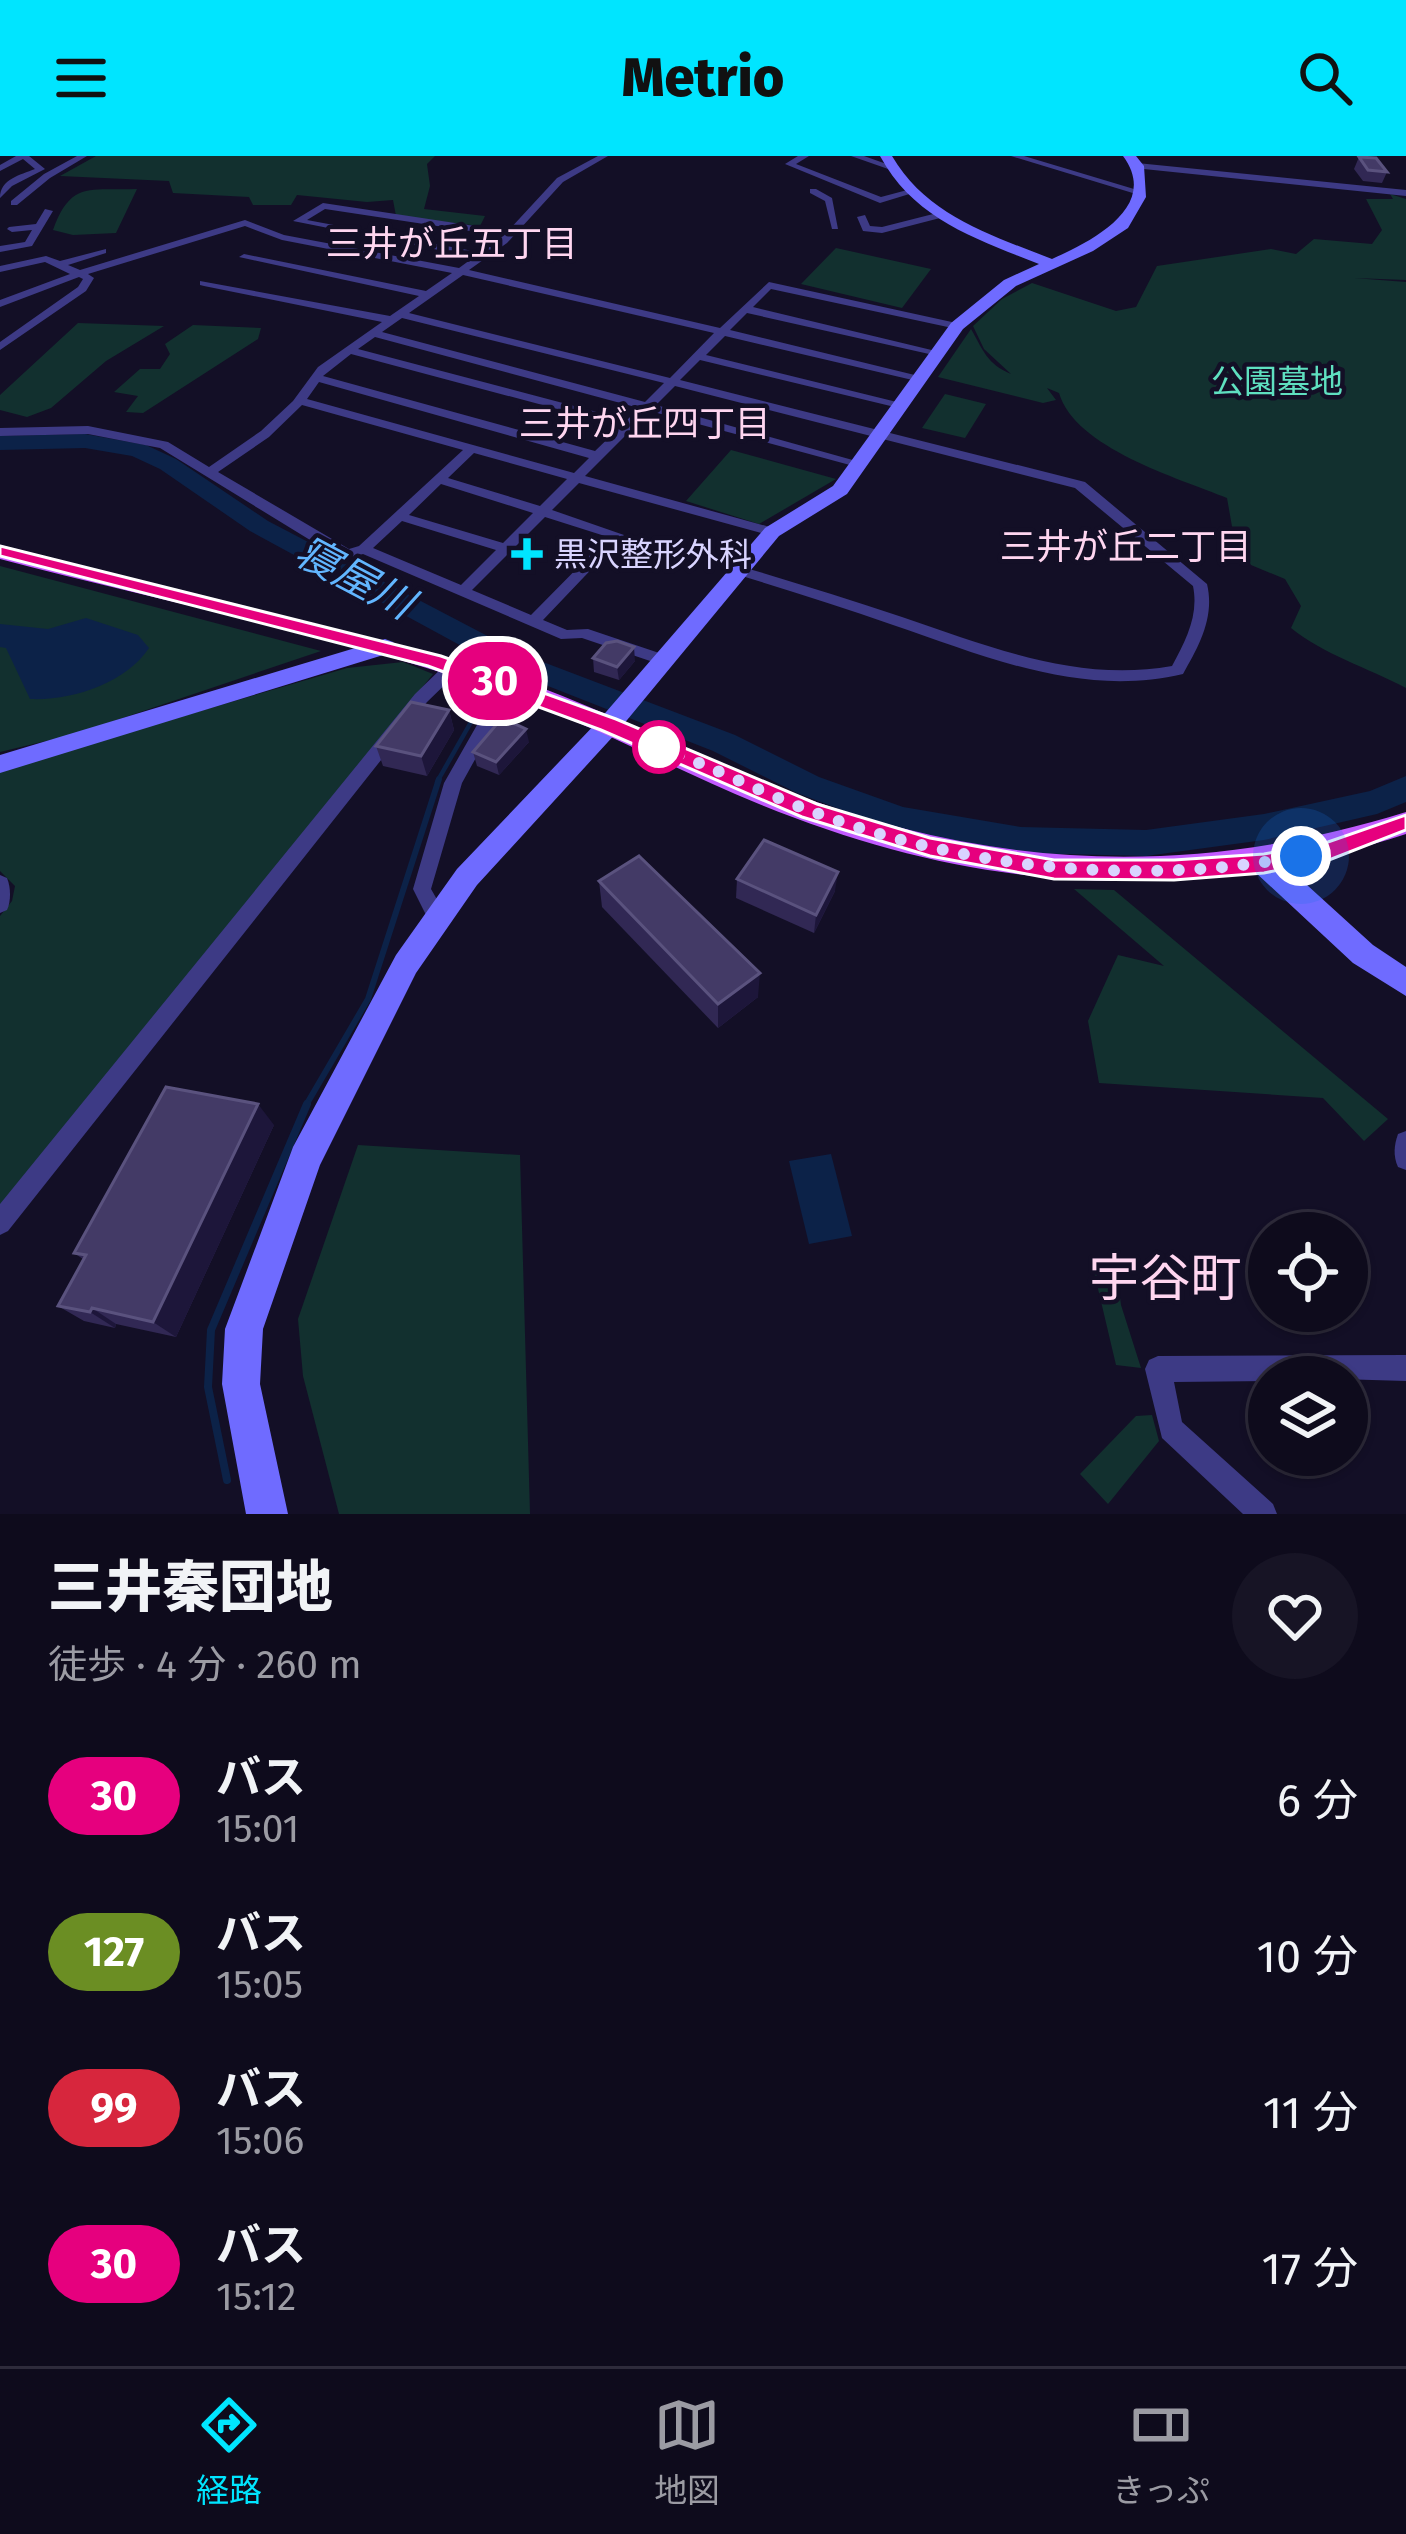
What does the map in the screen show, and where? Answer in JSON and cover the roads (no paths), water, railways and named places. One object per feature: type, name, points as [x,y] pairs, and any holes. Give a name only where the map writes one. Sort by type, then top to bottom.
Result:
[{"type":"main road","points":[[0,552],[386,647],[508,685],[613,720],[810,811],[930,847],[1054,870],[1174,870],[1264,863],[1329,851],[1406,824]]},
{"type":"street","points":[[0,168],[23,156],[41,169],[9,184],[0,195]]},
{"type":"street","points":[[14,203],[82,156]]},
{"type":"street","points":[[211,471],[265,434],[300,400],[322,369],[509,234],[560,180],[604,156]]},
{"type":"street","points":[[805,156],[789,164],[880,200],[911,192]]},
{"type":"street","points":[[855,156],[888,161],[911,192],[941,214],[1052,264]]},
{"type":"street","points":[[1015,156],[1139,191]]},
{"type":"street","points":[[267,1514],[241,1384],[244,1329],[273,1242],[328,1107],[436,917],[467,877],[613,720],[772,532],[840,490],[957,326],[994,293],[1116,232],[1132,213],[1139,191],[1133,161],[1404,193]]},
{"type":"street","points":[[809,172],[824,167]]},
{"type":"street","points":[[1391,180],[1404,193]]},
{"type":"street","points":[[9,184],[40,184]]},
{"type":"street","points":[[813,191],[830,200],[836,223],[863,219],[866,229],[882,230],[941,214]]},
{"type":"street","points":[[844,205],[867,195]]},
{"type":"street","points":[[469,253],[298,220],[322,206],[509,234]]},
{"type":"street","points":[[0,213],[48,211],[29,244],[0,249]]},
{"type":"street","points":[[279,298],[399,219]]},
{"type":"street","points":[[0,304],[237,224],[921,377]]},
{"type":"street","points":[[12,230],[39,227]]},
{"type":"street","points":[[64,263],[102,251]]},
{"type":"street","points":[[244,257],[427,294]]},
{"type":"street","points":[[0,268],[46,260],[64,263],[84,272],[89,284],[7,337],[0,347]]},
{"type":"street","points":[[0,279],[26,294]]},
{"type":"street","points":[[204,283],[396,317],[672,380],[1080,485],[1200,584],[1205,598],[1177,670],[1152,677],[1109,678],[1007,657],[738,570]]},
{"type":"street","points":[[463,591],[769,285],[957,326]]},
{"type":"street","points":[[745,309],[938,353]]},
{"type":"street","points":[[372,333],[861,464]]},
{"type":"street","points":[[348,350],[629,424]]},
{"type":"street","points":[[697,356],[903,405]]},
{"type":"street","points":[[317,379],[598,456]]},
{"type":"street","points":[[422,435],[482,386]]},
{"type":"street","points":[[300,400],[772,532]]},
{"type":"street","points":[[0,432],[68,429],[164,445],[349,554],[364,548],[471,449]]},
{"type":"street","points":[[439,478],[617,535],[534,621]]},
{"type":"street","points":[[399,516],[506,548]]},
{"type":"street","points":[[364,548],[566,635],[584,633],[662,660]]},
{"type":"street","points":[[0,764],[386,647]]},
{"type":"street","points":[[0,1223],[143,1036],[195,979],[421,698],[452,668]]},
{"type":"street","points":[[436,917],[422,889],[453,783],[508,685]]},
{"type":"street","points":[[1264,863],[1363,954],[1406,983]]},
{"type":"street","points":[[0,883],[0,904]]},
{"type":"street","points":[[1406,1142],[1406,1159]]},
{"type":"street","points":[[1263,1514],[1171,1429],[1159,1369],[1406,1368]]},
{"type":"water","points":[[86,618],[138,635],[149,648],[127,671],[97,687],[63,697],[30,699],[6,648],[0,647],[0,624],[48,629]]},
{"type":"water","points":[[831,1154],[852,1236],[809,1244],[789,1161]]},
{"type":"waterway","name":"寝屋川","points":[[0,443],[85,441],[138,450],[168,464],[259,526],[512,661],[724,743],[808,785],[900,819],[1021,840],[1146,843],[1264,827],[1377,802],[1406,788]]},
{"type":"waterway","points":[[437,782],[475,715],[478,691]]},
{"type":"waterway","points":[[305,1107],[368,999],[439,779]]},
{"type":"waterway","points":[[227,1480],[208,1387],[211,1330],[307,1104]]},
{"type":"place","name":"黒沢整形外科","points":[[527,554]]},
{"type":"district","name":"三井が丘五丁目","points":[[452,243]]},
{"type":"district","name":"三井が丘四丁目","points":[[645,423]]},
{"type":"district","name":"三井が丘二丁目","points":[[1126,546]]},
{"type":"district","name":"宇谷町","points":[[1165,1278]]},
{"type":"park label","name":"公園墓地","points":[[1277,381]]}]
